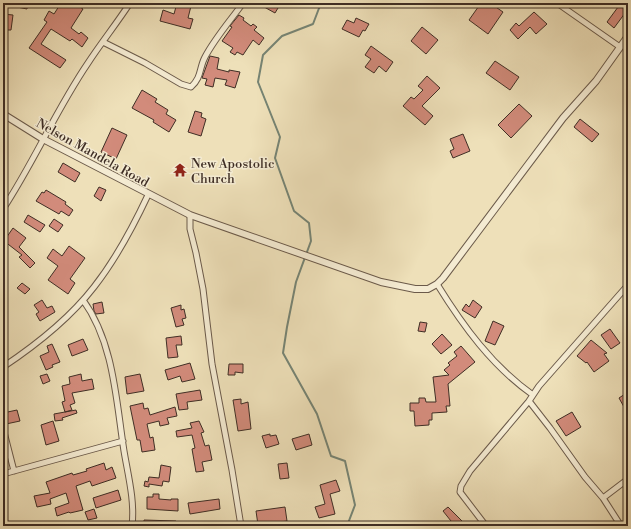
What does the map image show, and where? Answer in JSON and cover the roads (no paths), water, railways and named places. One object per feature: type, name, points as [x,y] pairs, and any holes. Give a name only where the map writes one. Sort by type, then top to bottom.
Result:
[{"type":"street","points":[[3,209],[33,160],[43,139],[88,63],[130,3]]},
{"type":"street","points":[[103,42],[145,63],[181,84],[190,87],[196,82],[201,72],[204,58],[243,3]]},
{"type":"street","points":[[557,3],[620,47]]},
{"type":"street","points":[[148,195],[190,216],[380,282],[415,289],[428,289],[437,284],[443,278],[563,118],[596,81],[628,36]]},
{"type":"street","name":"Nelson Mandela Road","points":[[3,114],[43,139],[148,195],[112,260],[83,300],[37,343],[3,367]]},
{"type":"street","points":[[190,216],[190,229],[203,289],[212,364],[241,526]]},
{"type":"street","points":[[437,284],[460,320],[491,358],[501,369],[533,395]]},
{"type":"street","points":[[486,526],[460,492],[461,486],[470,471],[529,401],[543,380],[628,285]]},
{"type":"street","points":[[83,300],[100,327],[112,368],[133,513],[132,526]]},
{"type":"street","points":[[529,401],[585,477],[603,498],[621,526]]},
{"type":"street","points":[[3,428],[14,471]]},
{"type":"street","points":[[3,474],[123,441]]},
{"type":"street","points":[[603,498],[628,479]]},
{"type":"waterway","points":[[321,3],[313,24],[282,36],[263,55],[258,82],[280,137],[275,158],[294,211],[309,223],[311,241],[296,282],[283,353],[317,414],[331,456],[345,461],[355,505],[347,526]]},
{"type":"place","name":"New Apostolic Church","points":[[180,170]]}]
